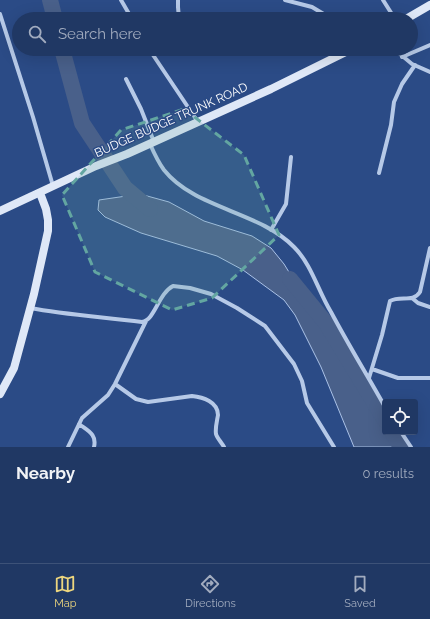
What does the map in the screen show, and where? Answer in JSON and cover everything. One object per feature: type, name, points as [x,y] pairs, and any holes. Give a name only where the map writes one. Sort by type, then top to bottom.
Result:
[{"type":"main road","points":[[418,12],[430,6]]},
{"type":"main road","name":"BUDGE BUDGE TRUNK ROAD","points":[[0,211],[96,166],[127,154],[270,89],[338,56]]},
{"type":"main road","points":[[0,394],[14,368],[48,231],[46,209],[40,193]]},
{"type":"street","points":[[121,0],[128,12]]},
{"type":"street","points":[[178,0],[178,12]]},
{"type":"street","points":[[285,0],[312,7],[320,12]]},
{"type":"street","points":[[383,0],[391,12]]},
{"type":"street","points":[[0,14],[12,53]]},
{"type":"street","points":[[418,50],[430,45]]},
{"type":"street","points":[[13,56],[33,117],[53,186]]},
{"type":"street","points":[[154,56],[198,122]]},
{"type":"street","points":[[402,56],[415,65],[430,72]]},
{"type":"street","points":[[379,173],[391,125],[394,102],[402,84],[415,65]]},
{"type":"street","points":[[126,79],[142,110],[157,160],[164,170],[191,193],[253,220],[271,230],[288,242],[303,257],[311,270],[330,312],[382,402]]},
{"type":"street","points":[[271,230],[286,204],[291,157]]},
{"type":"street","points":[[369,378],[382,335],[390,301],[399,298],[412,298],[417,296],[420,292],[430,248]]},
{"type":"street","points":[[68,447],[78,424],[87,412],[108,395],[115,384],[146,321],[150,318],[164,293],[173,286],[190,288],[211,294],[255,319],[271,333],[294,364],[302,380],[304,396],[307,403],[334,447]]},
{"type":"street","points":[[412,298],[418,303],[430,307]]},
{"type":"street","points":[[30,308],[59,313],[83,314],[142,322],[146,321]]},
{"type":"street","points":[[372,369],[398,378],[430,378]]},
{"type":"street","points":[[115,384],[136,399],[148,402],[192,396],[206,399],[217,409],[218,414],[216,432],[224,447]]},
{"type":"street","points":[[78,424],[94,437],[96,440],[94,447]]},
{"type":"street","points":[[403,435],[411,447]]},
{"type":"highlighted area","points":[[184,109],[244,155],[279,235],[212,298],[172,310],[95,272],[62,195],[121,130]]},
{"type":"water","points":[[140,194],[169,202],[204,221],[252,236],[271,248],[284,264],[382,423],[382,435],[390,435],[397,447],[354,447],[321,367],[295,315],[284,300],[243,270],[217,256],[141,233],[105,217],[98,210],[99,200]]},
{"type":"waterway","points":[[50,0],[53,12]]},
{"type":"waterway","points":[[64,56],[82,123],[125,188],[150,209]]},
{"type":"waterway","points":[[290,279],[326,323],[382,415]]},
{"type":"waterway","points":[[394,435],[401,447]]}]
